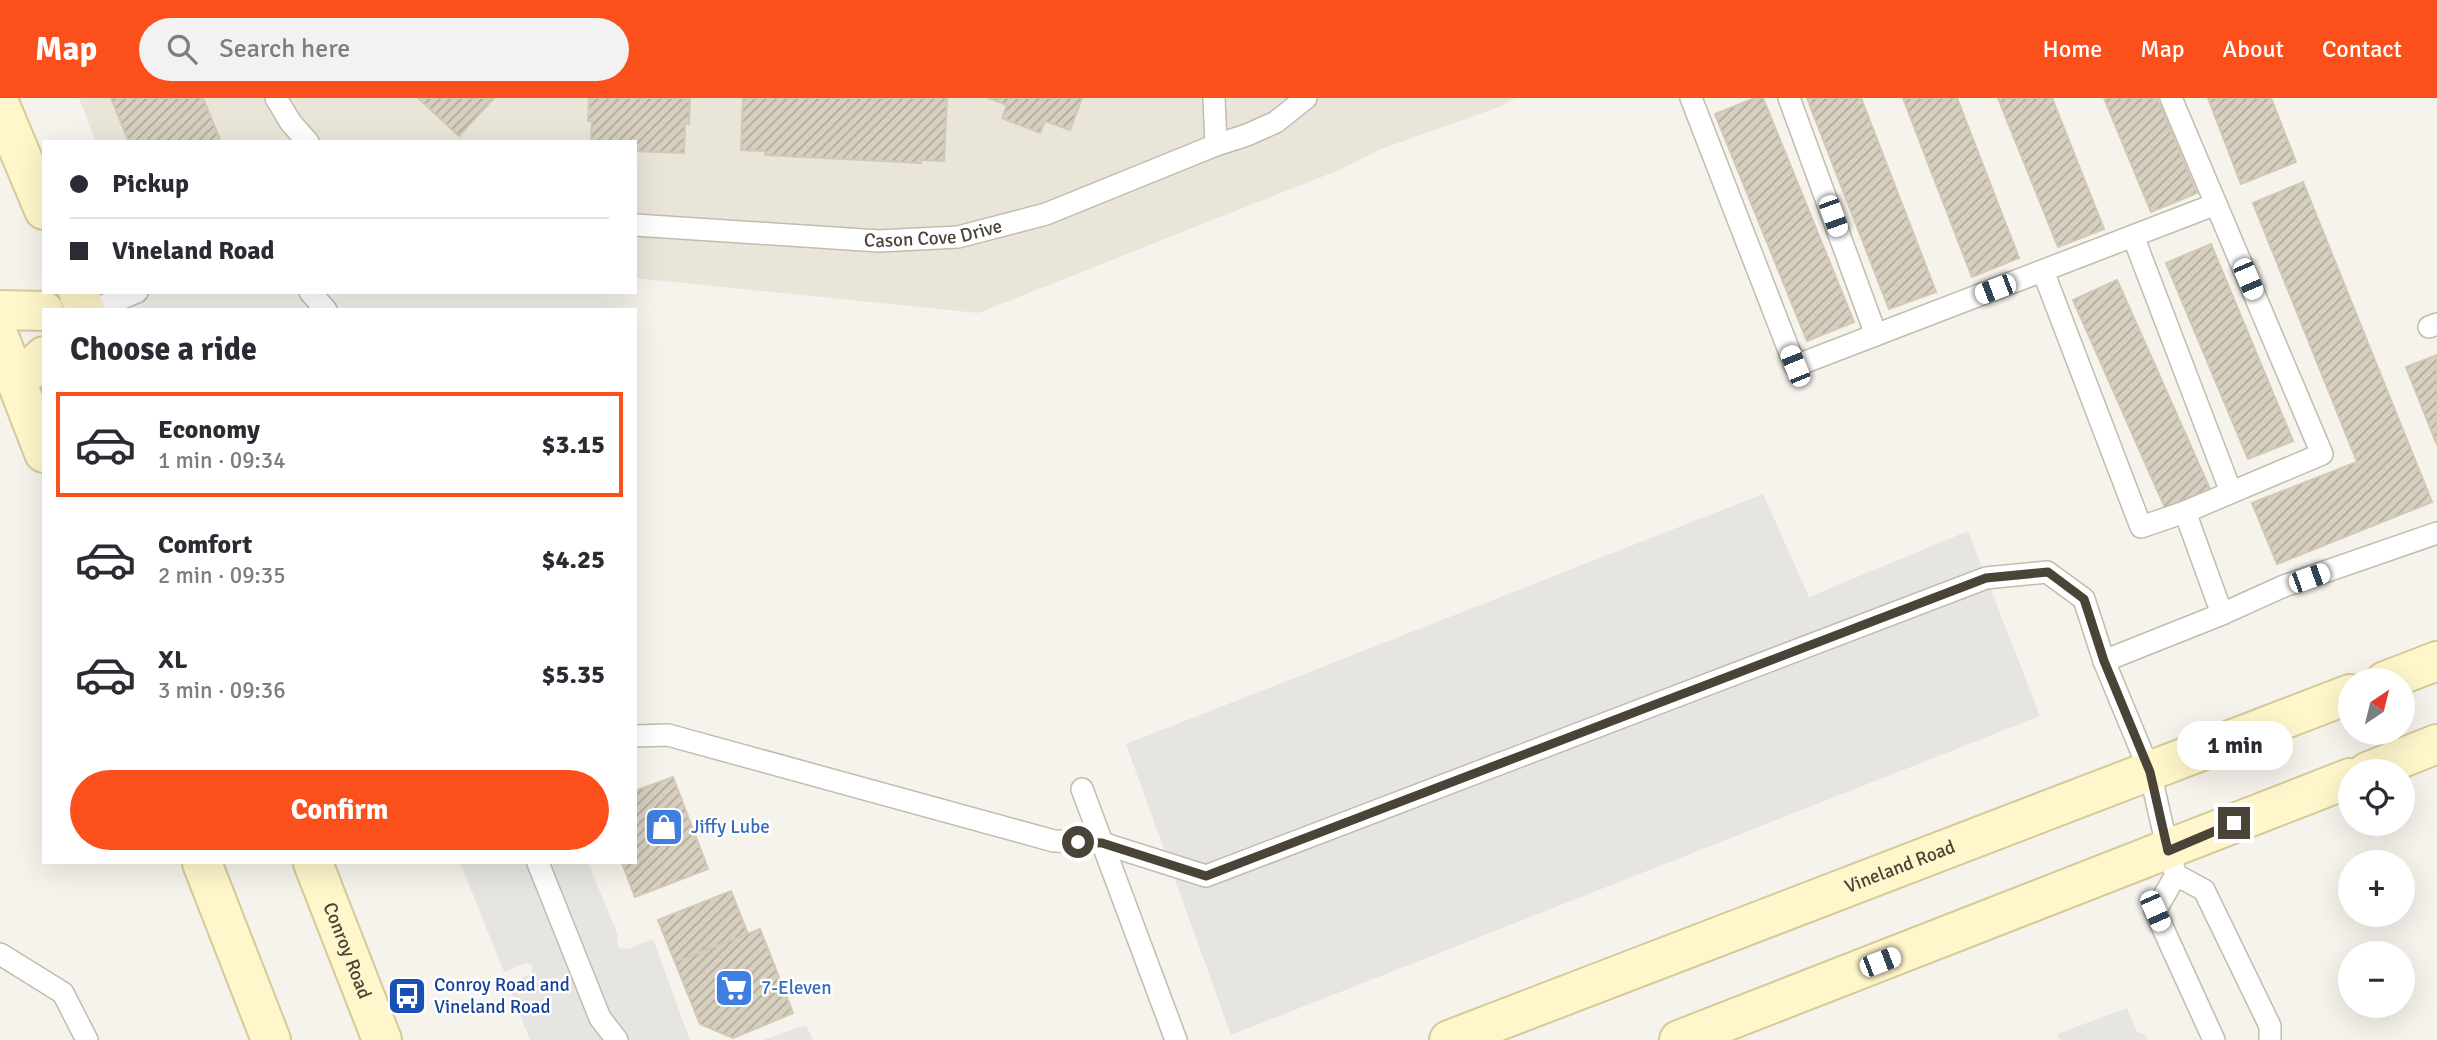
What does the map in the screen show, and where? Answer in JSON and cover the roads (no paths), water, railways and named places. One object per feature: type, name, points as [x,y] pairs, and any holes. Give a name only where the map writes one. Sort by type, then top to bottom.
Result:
[{"type":"street","points":[[0,105],[42,205]]},
{"type":"street","points":[[0,310],[42,311]]},
{"type":"street","points":[[0,339],[8,388],[42,449]]},
{"type":"street","points":[[8,388],[42,358]]},
{"type":"street","points":[[2415,669],[2437,661]]},
{"type":"street","name":"Vineland Road","points":[[1449,1040],[1489,1031],[2338,699]]},
{"type":"street","points":[[2400,759],[2437,744]]},
{"type":"street","points":[[1679,1040],[2172,863],[2338,784]]},
{"type":"street","points":[[202,864],[271,1040]]},
{"type":"street","name":"Conroy Road","points":[[313,864],[382,1040]]},
{"type":"lane","points":[[276,98],[291,123],[306,140]]},
{"type":"lane","points":[[1214,98],[1216,145]]},
{"type":"lane","name":"Cason Cove Drive","points":[[637,225],[879,241],[958,237],[1046,214],[1247,135],[1276,122],[1306,98]]},
{"type":"lane","points":[[1690,98],[1795,366],[2216,204]]},
{"type":"lane","points":[[1789,98],[1876,335]]},
{"type":"lane","points":[[2043,271],[2141,527],[2185,512],[2322,454],[2171,98]]},
{"type":"lane","points":[[2133,236],[2231,492]]},
{"type":"lane","points":[[98,308],[132,294]]},
{"type":"lane","points":[[312,294],[324,308]]},
{"type":"lane","points":[[2185,512],[2222,614]]},
{"type":"lane","points":[[2104,661],[2284,586],[2437,533]]},
{"type":"lane","points":[[637,736],[668,735],[1055,841],[1102,843],[1206,876],[1986,578],[2048,572],[2084,599],[2104,661],[2150,772],[2172,863],[2155,911],[2214,1040]]},
{"type":"lane","points":[[1082,789],[1176,1040]]},
{"type":"lane","points":[[2172,863],[2204,890],[2270,1026],[2270,1040]]},
{"type":"lane","points":[[538,864],[600,1018],[617,1040]]},
{"type":"lane","points":[[0,954],[63,993],[88,1040]]},
{"type":"place","name":"Jiffy Lube","points":[[664,827]]},
{"type":"place","name":"7-Eleven","points":[[734,988]]},
{"type":"place","name":"Conroy Road and Vineland Road","points":[[407,996]]}]
